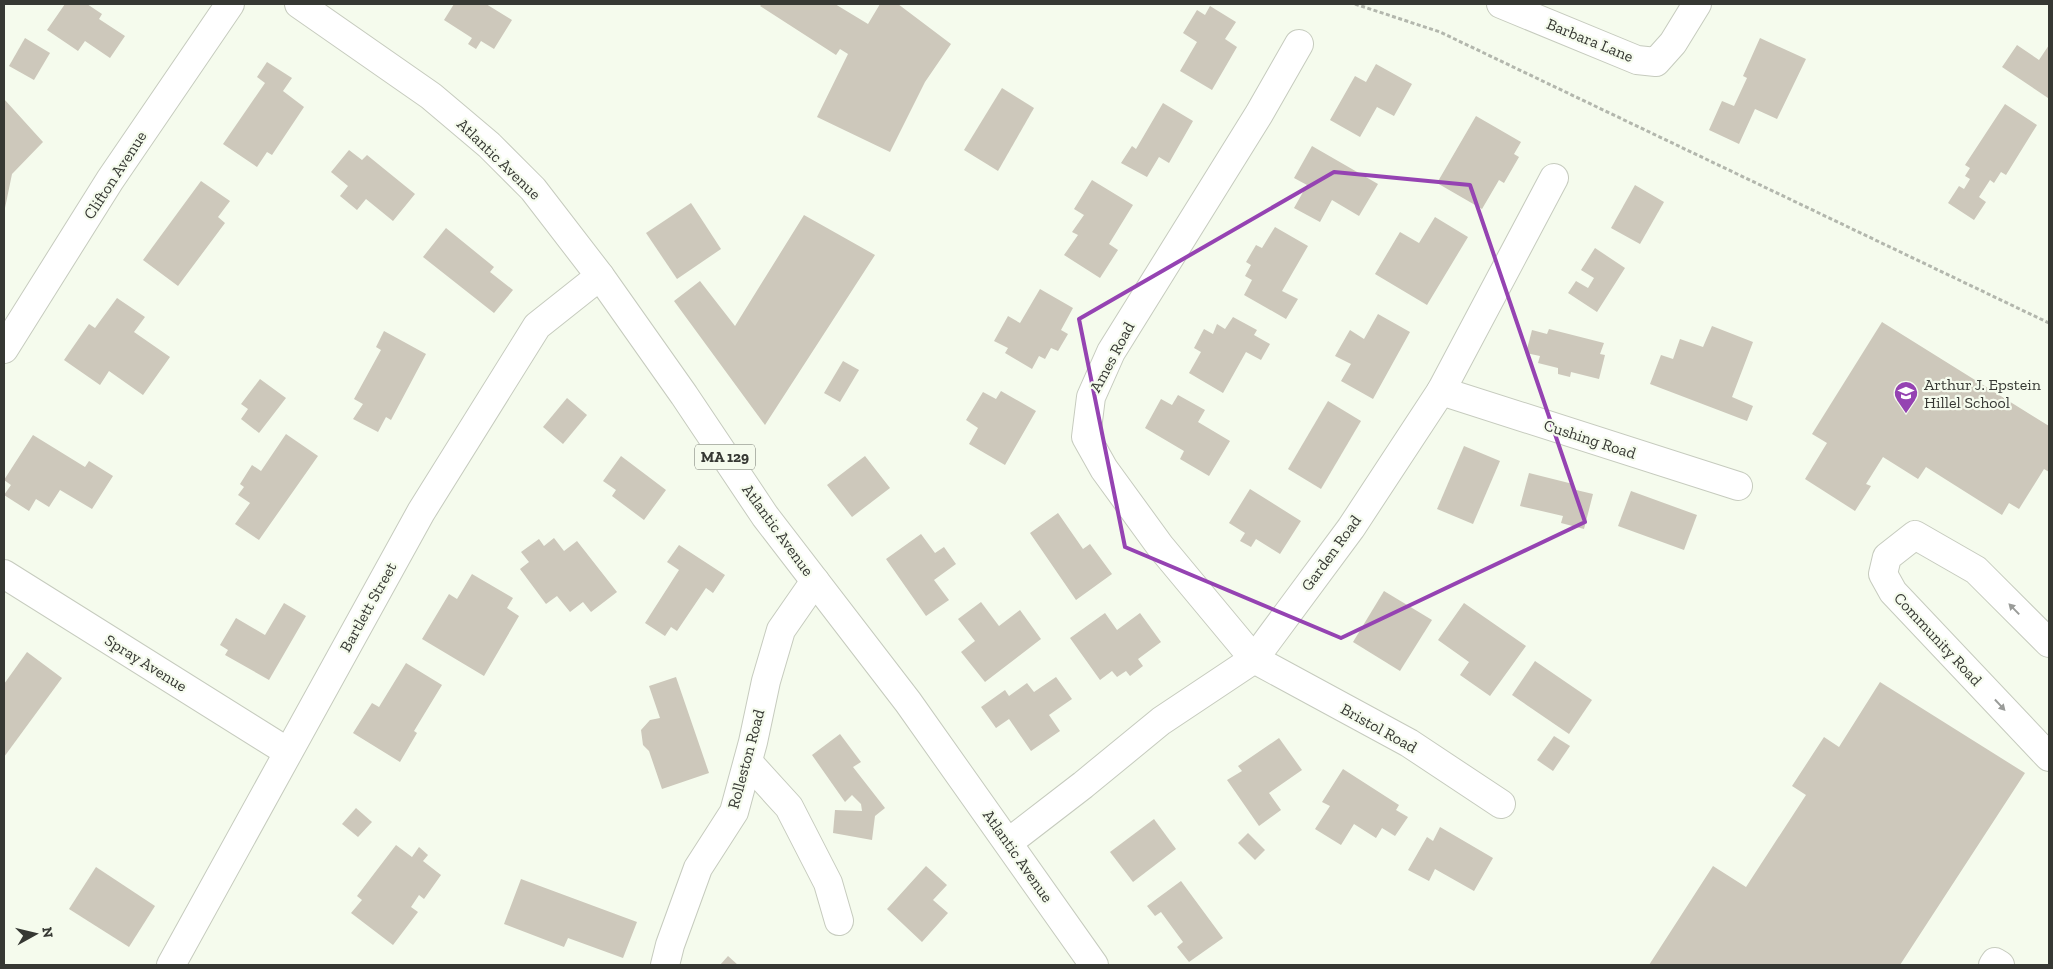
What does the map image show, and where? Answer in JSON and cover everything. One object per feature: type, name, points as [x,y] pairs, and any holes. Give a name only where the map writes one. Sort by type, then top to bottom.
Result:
[{"type":"street","name":"Clifton Avenue","points":[[4,350],[110,180],[230,4]]},
{"type":"street","name":"Atlantic Avenue","points":[[299,4],[431,96],[489,145],[533,189],[600,276],[684,395],[765,516],[908,702],[1094,965]]},
{"type":"street","name":"Barbara Lane","points":[[1501,4],[1637,60],[1656,62],[1673,43],[1697,4]]},
{"type":"street","name":"Ames Road","points":[[1254,659],[1160,546],[1104,469],[1086,437],[1091,397],[1111,352],[1259,114],[1299,44]]},
{"type":"street","name":"Garden Road","points":[[1008,842],[1083,785],[1162,721],[1254,659],[1351,528],[1442,391],[1554,178]]},
{"type":"street","name":"Bartlett Street","points":[[172,965],[421,512],[537,326],[600,276]]},
{"type":"street","name":"Cushing Road","points":[[1442,391],[1738,486]]},
{"type":"street","name":"Community Road","points":[[2049,643],[1976,570],[1915,535],[1887,556],[1883,574],[1893,592],[2049,757]]},
{"type":"street","name":"Spray Avenue","points":[[4,574],[288,752]]},
{"type":"street","name":"Rolleston Road","points":[[666,965],[670,945],[698,868],[734,812],[748,762],[766,681],[781,630],[815,581]]},
{"type":"street","name":"Bristol Road","points":[[1254,659],[1409,743],[1501,804]]},
{"type":"street","points":[[748,762],[789,807],[828,883],[839,921]]},
{"type":"street","points":[[1992,965],[1995,962],[2000,965]]},
{"type":"path","points":[[1355,4],[1440,32],[2049,323]]},
{"type":"highlighted area","points":[[1334,172],[1470,185],[1585,522],[1341,638],[1125,547],[1079,319]]},
{"type":"building","points":[[65,4],[87,4],[102,14],[99,19],[125,36],[110,58],[85,41],[78,51],[47,30]]},
{"type":"building","points":[[454,4],[486,4],[512,20],[494,49],[481,41],[476,49],[468,44],[472,38],[444,20]]},
{"type":"building","points":[[762,4],[835,4],[868,24],[880,4],[898,4],[951,44],[925,82],[890,152],[817,117],[848,54],[840,49],[836,55],[760,6]]},
{"type":"building","points":[[1210,6],[1236,22],[1225,39],[1237,47],[1212,90],[1180,71],[1197,42],[1183,33],[1197,10],[1205,15]]},
{"type":"building","points":[[25,38],[50,53],[34,80],[9,66]]},
{"type":"building","points":[[1760,38],[1806,59],[1777,119],[1755,109],[1739,144],[1709,130],[1722,101],[1734,106],[1747,78],[1743,76]]},
{"type":"building","points":[[2017,45],[2039,60],[2049,45],[2048,98],[2002,67]]},
{"type":"building","points":[[267,62],[292,78],[283,91],[304,107],[272,155],[267,152],[257,167],[223,144],[265,83],[257,77]]},
{"type":"building","points":[[1376,64],[1412,84],[1394,116],[1377,107],[1360,137],[1330,120],[1355,76],[1366,82]]},
{"type":"building","points":[[1002,88],[1034,108],[998,171],[964,150]]},
{"type":"building","points":[[4,99],[43,142],[12,174],[5,208]]},
{"type":"building","points":[[1163,103],[1193,121],[1169,163],[1159,157],[1147,177],[1121,163],[1132,146],[1136,149]]},
{"type":"building","points":[[2005,104],[2037,125],[2006,175],[2001,172],[1994,183],[1990,180],[1979,197],[1986,202],[1974,220],[1948,203],[1959,186],[1964,189],[1970,179],[1965,176],[1970,168],[1965,165]]},
{"type":"building","points":[[1476,116],[1521,142],[1514,154],[1519,157],[1504,183],[1499,180],[1482,209],[1437,183]]},
{"type":"building","points":[[1312,146],[1378,184],[1359,216],[1332,200],[1320,222],[1294,208],[1307,185],[1294,178]]},
{"type":"building","points":[[349,150],[362,160],[367,155],[415,194],[393,221],[366,199],[357,210],[340,196],[348,186],[331,172]]},
{"type":"building","points":[[1092,180],[1133,205],[1109,244],[1118,250],[1100,278],[1064,255],[1078,235],[1072,232],[1084,215],[1074,209]]},
{"type":"building","points":[[201,181],[230,201],[218,217],[225,223],[178,286],[143,260]]},
{"type":"building","points":[[1635,185],[1664,202],[1640,244],[1611,228]]},
{"type":"building","points":[[691,203],[721,249],[677,279],[646,233]]},
{"type":"building","points":[[804,215],[875,255],[765,425],[674,301],[700,281],[735,326]]},
{"type":"building","points":[[1435,217],[1468,237],[1427,305],[1375,274],[1400,232],[1419,243]]},
{"type":"building","points":[[1275,227],[1308,246],[1282,291],[1298,299],[1286,319],[1244,295],[1252,280],[1245,276],[1251,265],[1246,262],[1256,245],[1262,248]]},
{"type":"building","points":[[446,228],[494,267],[490,272],[513,290],[494,313],[423,257]]},
{"type":"building","points":[[1595,248],[1625,268],[1597,312],[1568,293],[1576,281],[1588,288],[1594,278],[1581,270]]},
{"type":"building","points":[[1040,289],[1073,308],[1061,330],[1068,334],[1058,351],[1051,348],[1045,359],[1039,356],[1032,369],[1005,353],[1008,348],[994,341],[1008,316],[1020,323]]},
{"type":"building","points":[[117,298],[145,317],[134,332],[170,357],[143,395],[109,371],[100,385],[64,360],[89,324],[95,328]]},
{"type":"building","points":[[1378,314],[1410,332],[1373,399],[1341,381],[1351,364],[1335,356],[1350,330],[1364,339]]},
{"type":"building","points":[[1233,317],[1257,330],[1254,335],[1270,344],[1261,360],[1246,352],[1223,393],[1189,373],[1201,352],[1194,348],[1204,329],[1213,334],[1217,324],[1225,329]]},
{"type":"building","points":[[1882,322],[2049,426],[2049,472],[2044,469],[2019,509],[2009,503],[2002,515],[1926,467],[1918,479],[1883,457],[1866,484],[1871,486],[1855,511],[1805,479],[1827,443],[1812,434]]},
{"type":"building","points":[[1712,326],[1753,342],[1732,397],[1753,406],[1747,421],[1650,384],[1661,355],[1673,359],[1680,339],[1703,347]]},
{"type":"building","points":[[1549,329],[1604,343],[1600,354],[1605,355],[1599,379],[1571,372],[1570,377],[1558,374],[1558,368],[1538,363],[1540,356],[1526,353],[1532,330],[1547,334]]},
{"type":"building","points":[[384,331],[426,354],[391,420],[386,417],[378,432],[353,419],[363,404],[354,399],[381,350],[376,347]]},
{"type":"building","points":[[843,361],[859,370],[840,402],[824,393]]},
{"type":"building","points":[[260,379],[286,398],[259,433],[241,419],[248,409],[241,404]]},
{"type":"building","points":[[1001,391],[1036,411],[1005,465],[969,444],[978,428],[966,420],[983,392],[996,399]]},
{"type":"building","points":[[1178,395],[1205,410],[1198,422],[1230,441],[1209,476],[1180,459],[1184,451],[1145,428],[1161,399],[1172,405]]},
{"type":"building","points":[[567,398],[587,415],[563,444],[543,427]]},
{"type":"building","points":[[1328,401],[1361,421],[1321,489],[1288,469]]},
{"type":"building","points":[[286,434],[318,456],[259,540],[235,524],[250,503],[238,495],[244,487],[240,484],[252,465],[261,471]]},
{"type":"building","points":[[33,435],[85,467],[89,461],[113,476],[92,509],[60,490],[49,507],[36,499],[29,511],[4,495],[11,485],[4,480]]},
{"type":"building","points":[[1464,446],[1500,461],[1473,524],[1437,509]]},
{"type":"building","points":[[621,456],[666,490],[644,520],[612,496],[616,490],[603,481]]},
{"type":"building","points":[[865,456],[890,488],[852,517],[827,485]]},
{"type":"building","points":[[1529,473],[1573,484],[1572,489],[1593,494],[1584,529],[1561,523],[1563,516],[1520,506]]},
{"type":"building","points":[[1250,489],[1301,521],[1280,554],[1256,539],[1251,547],[1240,541],[1245,533],[1229,523]]},
{"type":"building","points":[[1631,491],[1697,515],[1684,550],[1618,526]]},
{"type":"building","points":[[1058,513],[1083,549],[1090,544],[1112,574],[1076,600],[1030,533]]},
{"type":"building","points":[[921,534],[935,553],[944,547],[956,564],[934,580],[949,600],[926,616],[886,559]]},
{"type":"building","points":[[554,538],[564,551],[577,541],[617,592],[591,612],[583,602],[570,612],[557,596],[546,604],[520,569],[529,562],[521,552],[539,539],[544,546]]},
{"type":"building","points":[[679,545],[725,575],[713,593],[706,588],[677,631],[671,627],[665,636],[645,623],[679,570],[667,562]]},
{"type":"building","points":[[472,574],[513,598],[507,608],[519,616],[484,676],[422,639],[449,594],[457,599]]},
{"type":"building","points":[[1384,591],[1432,620],[1400,671],[1353,642]]},
{"type":"building","points":[[981,602],[999,626],[1020,610],[1041,639],[985,682],[961,652],[975,641],[958,619]]},
{"type":"building","points":[[284,603],[306,616],[269,680],[225,655],[228,650],[220,645],[236,618],[265,635]]},
{"type":"building","points":[[1464,603],[1526,646],[1490,696],[1460,675],[1469,662],[1438,640]]},
{"type":"building","points":[[1105,613],[1117,630],[1140,613],[1161,642],[1138,659],[1143,666],[1130,676],[1126,671],[1117,677],[1112,671],[1100,680],[1070,638]]},
{"type":"building","points":[[27,652],[62,678],[4,757],[4,684]]},
{"type":"building","points":[[1535,661],[1592,700],[1569,734],[1512,695]]},
{"type":"building","points":[[406,663],[442,685],[414,731],[417,733],[400,762],[353,733],[372,703],[379,707]]},
{"type":"building","points":[[676,677],[709,773],[662,789],[649,751],[643,745],[641,730],[650,720],[660,718],[649,686]]},
{"type":"building","points":[[1056,677],[1072,699],[1049,715],[1060,731],[1031,751],[1009,719],[996,728],[981,707],[1005,690],[1009,696],[1027,683],[1034,692]]},
{"type":"building","points":[[1880,682],[2025,773],[1900,965],[1649,965],[1713,866],[1746,887],[1806,795],[1792,786],[1824,737],[1839,747]]},
{"type":"building","points":[[840,734],[861,762],[853,767],[885,808],[875,816],[872,840],[833,833],[835,810],[862,811],[861,804],[852,795],[845,802],[812,755]]},
{"type":"building","points":[[1554,736],[1570,746],[1553,771],[1537,760]]},
{"type":"building","points":[[1279,738],[1302,770],[1269,793],[1281,810],[1259,826],[1227,780],[1242,771],[1238,766]]},
{"type":"building","points":[[1343,769],[1399,805],[1396,810],[1408,817],[1395,836],[1382,828],[1376,838],[1354,824],[1341,845],[1315,829],[1330,806],[1322,802]]},
{"type":"building","points":[[356,808],[372,822],[358,837],[342,824]]},
{"type":"building","points":[[1154,819],[1176,849],[1133,882],[1110,852]]},
{"type":"building","points":[[1440,827],[1493,858],[1474,891],[1435,869],[1429,881],[1408,870],[1427,837],[1433,841]]},
{"type":"building","points":[[1248,833],[1265,850],[1255,860],[1238,843]]},
{"type":"building","points":[[396,845],[412,857],[419,847],[428,855],[423,861],[441,875],[424,899],[419,895],[411,907],[418,912],[393,945],[351,913],[362,900],[357,896]]},
{"type":"building","points":[[926,866],[947,885],[933,900],[948,913],[922,942],[887,909]]},
{"type":"building","points":[[96,867],[155,906],[129,947],[69,909]]},
{"type":"building","points":[[521,879],[637,922],[623,958],[568,938],[564,947],[504,924]]},
{"type":"building","points":[[1181,881],[1223,938],[1189,962],[1177,947],[1183,942],[1161,912],[1155,916],[1147,906]]},
{"type":"building","points":[[728,956],[738,965],[720,965]]},
{"type":"place","name":"Arthur J. Epstein Hillel School","points":[[1906,414]]}]
